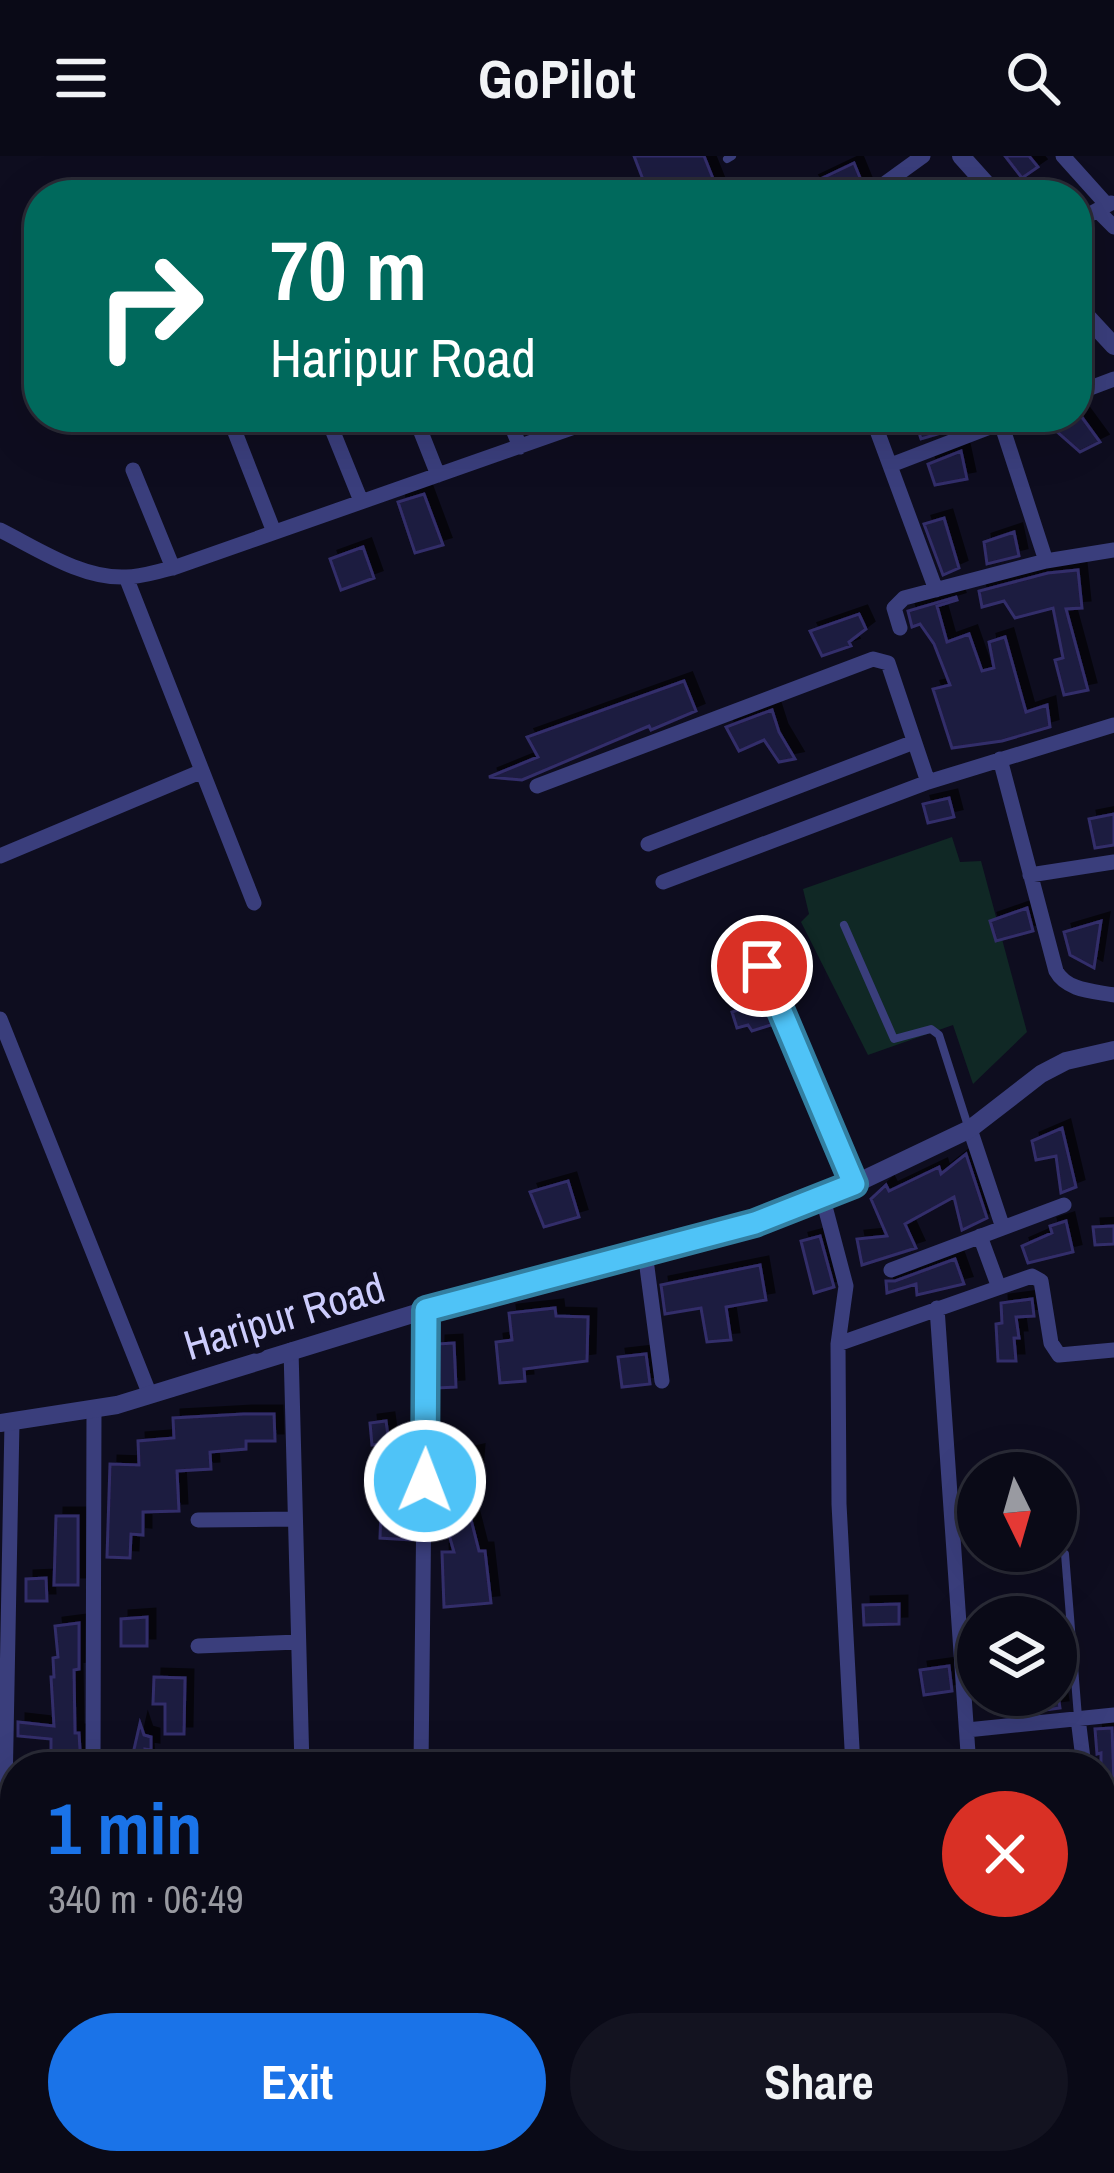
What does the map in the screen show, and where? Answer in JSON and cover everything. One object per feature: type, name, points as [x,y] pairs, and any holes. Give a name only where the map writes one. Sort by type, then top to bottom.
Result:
[{"type":"street","points":[[890,180],[923,156]]},
{"type":"street","points":[[961,156],[983,180]]},
{"type":"street","points":[[1064,156],[1084,180]]},
{"type":"street","points":[[1106,206],[1114,227]]},
{"type":"street","points":[[1092,322],[1114,346]]},
{"type":"street","points":[[235,432],[274,532]]},
{"type":"street","points":[[333,432],[361,502]]},
{"type":"street","points":[[421,432],[438,475]]},
{"type":"street","points":[[514,432],[520,447]]},
{"type":"street","points":[[0,530],[72,565],[127,577],[173,568],[562,432]]},
{"type":"street","points":[[878,432],[936,590]]},
{"type":"street","points":[[891,465],[978,432]]},
{"type":"street","points":[[1012,432],[1046,561]]},
{"type":"street","points":[[133,470],[173,568]]},
{"type":"street","points":[[900,628],[894,608],[898,601],[1046,561],[1114,550]]},
{"type":"street","points":[[127,577],[254,903]]},
{"type":"street","points":[[538,786],[873,659],[888,663],[928,782]]},
{"type":"street","points":[[663,882],[928,782],[1114,725]]},
{"type":"street","points":[[648,844],[914,742]]},
{"type":"street","points":[[1000,760],[1062,981],[1114,995]]},
{"type":"street","points":[[0,856],[200,772]]},
{"type":"street","points":[[1030,875],[1114,862]]},
{"type":"street","points":[[762,966],[854,1184]]},
{"type":"street","points":[[0,1019],[150,1395]]},
{"type":"street","name":"Haripur Road","points":[[6,1423],[94,1410],[426,1310],[755,1223],[823,1199],[970,1129],[1041,1074],[1066,1061],[1114,1050]]},
{"type":"street","points":[[970,1129],[1003,1228]]},
{"type":"street","points":[[823,1199],[846,1286],[838,1344],[839,1504],[852,1752]]},
{"type":"street","points":[[891,1270],[1064,1205]]},
{"type":"street","points":[[980,1236],[998,1286]]},
{"type":"street","points":[[645,1252],[662,1382]]},
{"type":"street","points":[[838,1344],[1032,1276],[1039,1278],[1051,1342],[1059,1355],[1114,1350]]},
{"type":"street","points":[[937,1308],[968,1752]]},
{"type":"street","points":[[421,1752],[426,1310]]},
{"type":"street","points":[[291,1350],[302,1752]]},
{"type":"street","points":[[93,1752],[94,1410]]},
{"type":"street","points":[[6,1423],[8,1752]]},
{"type":"street","points":[[198,1520],[295,1519]]},
{"type":"street","points":[[199,1646],[298,1642]]},
{"type":"street","points":[[967,1730],[1114,1715]]},
{"type":"street","points":[[1078,1718],[1082,1752]]},
{"type":"lane","points":[[844,926],[894,1039],[932,1029],[939,1035],[970,1129]]},
{"type":"lane","points":[[1066,1572],[1078,1718]]},
{"type":"green space","points":[[952,837],[960,862],[981,861],[1027,1032],[973,1084],[953,1025],[868,1055],[801,922],[809,914],[803,889]]},
{"type":"building","points":[[634,156],[704,156],[714,180],[643,180]]},
{"type":"building","points":[[1005,156],[1029,156],[1038,167],[1022,178]]},
{"type":"building","points":[[854,163],[861,180],[818,180]]},
{"type":"building","points":[[1092,431],[1100,442],[1080,452],[1057,432]]},
{"type":"building","points":[[961,451],[967,479],[935,485],[928,464]]},
{"type":"building","points":[[424,494],[443,545],[415,553],[398,502]]},
{"type":"building","points":[[944,518],[959,568],[943,575],[924,524]]},
{"type":"building","points":[[1014,532],[1019,556],[987,564],[984,542]]},
{"type":"building","points":[[363,547],[374,578],[341,590],[330,559]]},
{"type":"building","points":[[1078,570],[1082,608],[1066,609],[1088,690],[1064,695],[1055,660],[1063,658],[1053,608],[1015,618],[1004,601],[982,607],[979,591]]},
{"type":"building","points":[[956,597],[937,606],[947,642],[969,634],[982,671],[994,668],[989,642],[1005,637],[1026,712],[1047,705],[1050,727],[1002,741],[952,748],[933,689],[950,685],[934,644],[920,624],[912,627],[908,611]]},
{"type":"building","points":[[859,614],[866,629],[849,642],[851,646],[822,656],[810,631]]},
{"type":"building","points":[[684,681],[696,711],[522,780],[489,777],[538,757],[527,737]]},
{"type":"building","points":[[772,710],[795,759],[779,762],[764,740],[739,751],[726,727]]},
{"type":"building","points":[[949,798],[954,817],[928,823],[923,804]]},
{"type":"building","points":[[1114,814],[1114,845],[1095,848],[1089,819]]},
{"type":"building","points":[[1027,908],[1033,931],[996,941],[990,921]]},
{"type":"building","points":[[1101,921],[1094,968],[1070,955],[1064,932]]},
{"type":"building","points":[[764,1000],[774,1024],[752,1031],[748,1025],[737,1028],[732,1012],[741,1009],[741,1004]]},
{"type":"building","points":[[1062,1128],[1076,1187],[1061,1193],[1056,1156],[1036,1160],[1032,1141]]},
{"type":"building","points":[[966,1154],[987,1218],[962,1230],[954,1197],[905,1224],[916,1248],[862,1265],[857,1239],[887,1236],[871,1199],[886,1185],[889,1191],[939,1167],[941,1174]]},
{"type":"building","points":[[568,1181],[579,1217],[544,1227],[530,1192]]},
{"type":"building","points":[[1066,1221],[1073,1252],[1028,1263],[1022,1246]]},
{"type":"building","points":[[1114,1226],[1114,1244],[1095,1245],[1093,1227]]},
{"type":"building","points":[[820,1236],[834,1287],[814,1293],[801,1241]]},
{"type":"building","points":[[955,1259],[964,1284],[917,1295],[916,1284],[887,1293],[886,1281]]},
{"type":"building","points":[[760,1265],[766,1300],[726,1307],[731,1340],[707,1342],[701,1308],[665,1314],[661,1285]]},
{"type":"building","points":[[1032,1299],[1034,1316],[1016,1317],[1016,1361],[998,1361],[996,1324],[1002,1323],[1001,1303]]},
{"type":"building","points":[[555,1308],[556,1316],[588,1317],[587,1361],[524,1369],[525,1381],[500,1383],[496,1342],[512,1340],[509,1313]]},
{"type":"building","points":[[454,1343],[456,1387],[437,1388],[438,1344]]},
{"type":"building","points":[[646,1354],[650,1384],[622,1387],[618,1357]]},
{"type":"building","points":[[274,1414],[275,1441],[246,1441],[246,1449],[210,1452],[211,1469],[177,1471],[179,1511],[143,1512],[143,1535],[131,1534],[130,1558],[107,1557],[110,1464],[139,1465],[138,1441],[174,1438],[173,1418]]},
{"type":"building","points":[[386,1421],[389,1443],[372,1445],[370,1423]]},
{"type":"building","points":[[476,1453],[472,1503],[467,1504],[479,1551],[485,1551],[491,1603],[444,1607],[442,1552],[454,1552],[442,1510],[448,1509],[444,1460]]},
{"type":"building","points":[[409,1479],[411,1540],[380,1538],[381,1510],[377,1510],[373,1484]]},
{"type":"building","points":[[56,1516],[78,1516],[78,1585],[54,1585]]},
{"type":"building","points":[[46,1578],[47,1601],[26,1601],[26,1579]]},
{"type":"building","points":[[899,1604],[899,1624],[864,1625],[863,1605]]},
{"type":"building","points":[[147,1617],[147,1646],[121,1646],[121,1619]]},
{"type":"building","points":[[79,1623],[79,1669],[74,1670],[75,1733],[79,1733],[80,1752],[51,1752],[51,1739],[18,1736],[18,1722],[54,1726],[55,1626]]},
{"type":"building","points":[[949,1666],[952,1691],[924,1695],[920,1670]]},
{"type":"building","points":[[154,1677],[185,1678],[184,1734],[165,1734],[165,1704],[153,1704]]},
{"type":"building","points":[[140,1723],[144,1735],[151,1737],[151,1750],[133,1752]]},
{"type":"building","points":[[1112,1728],[1113,1752],[1097,1752],[1095,1729]]},
{"type":"route","points":[[425,1481],[426,1310],[755,1223],[854,1184],[762,966]]}]
